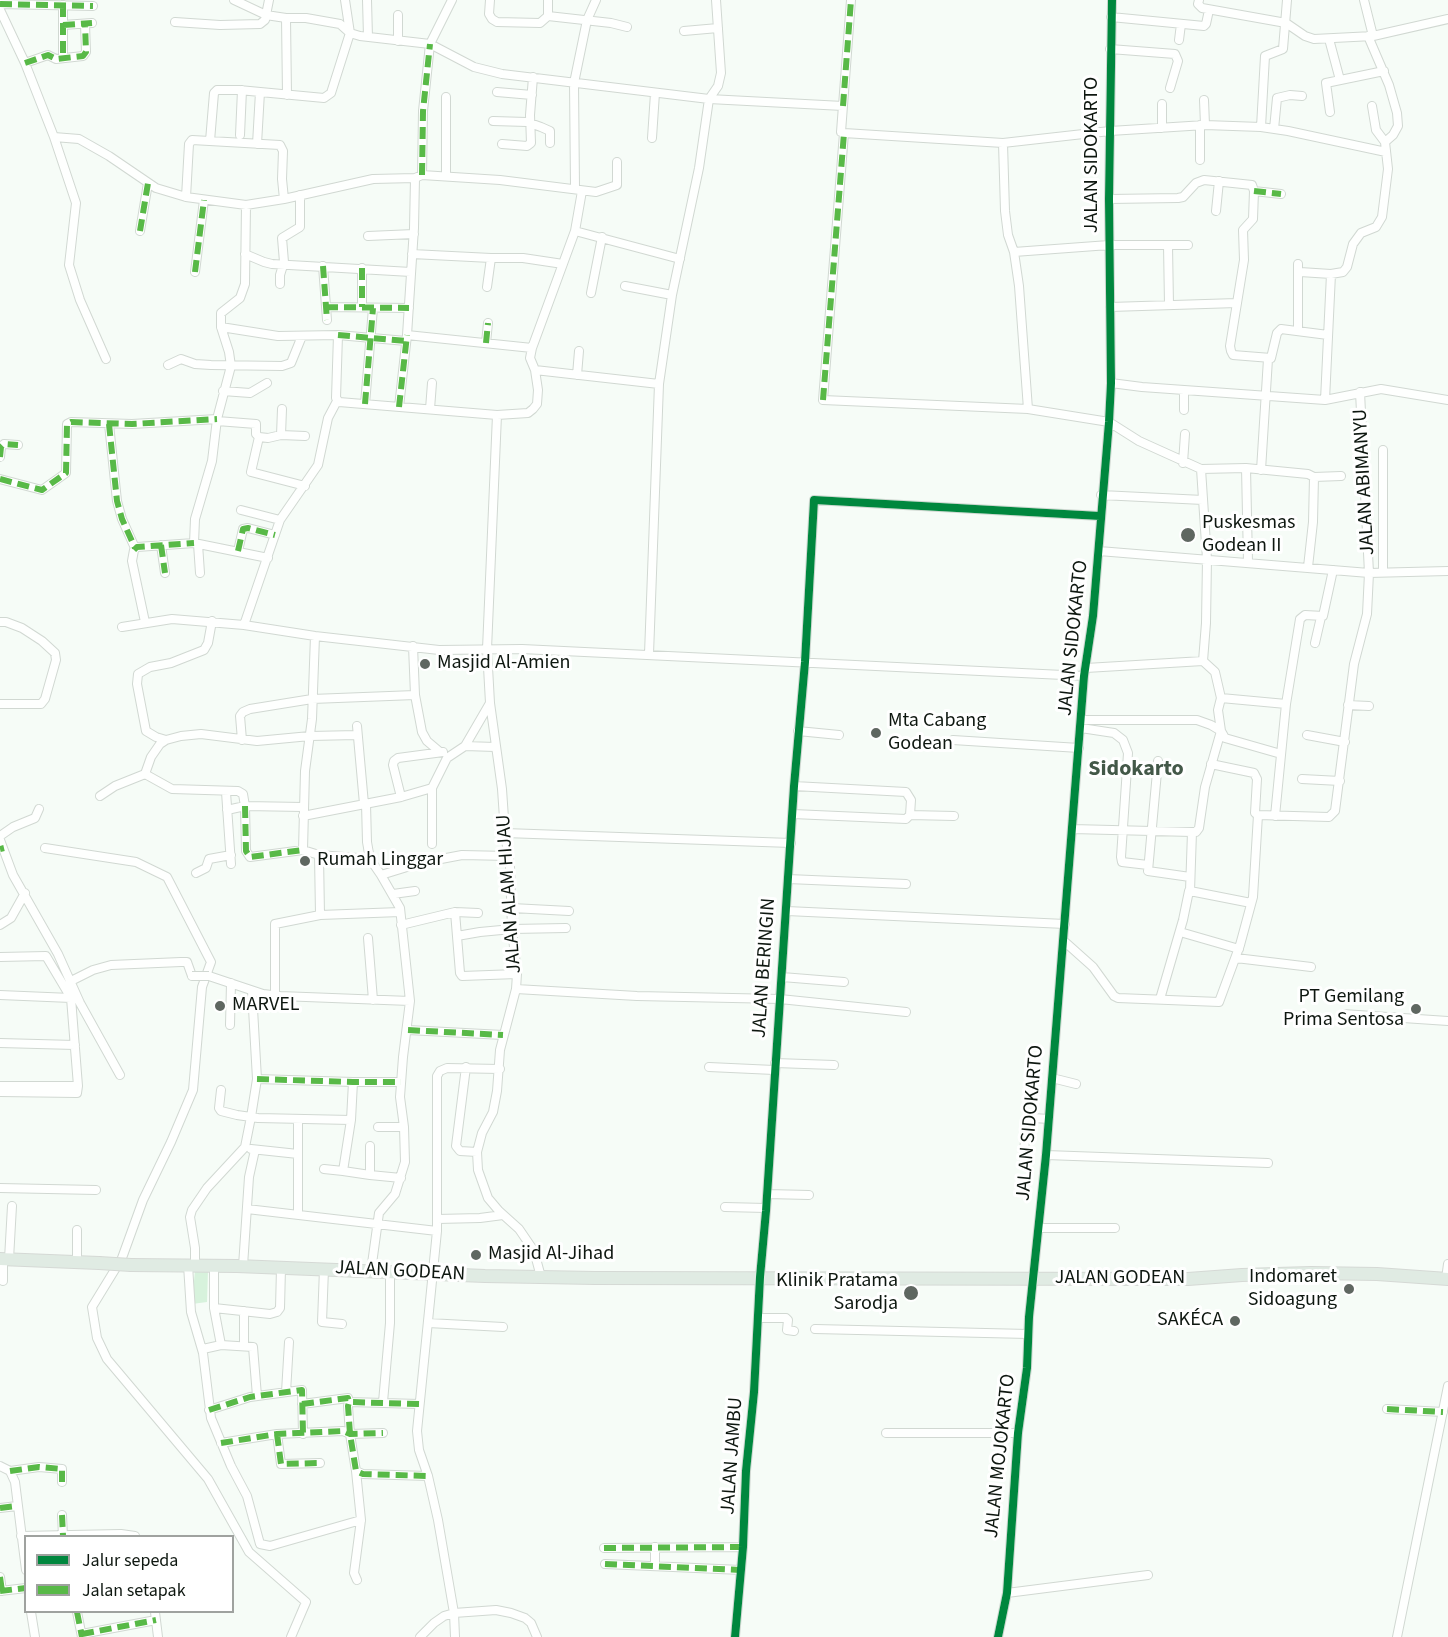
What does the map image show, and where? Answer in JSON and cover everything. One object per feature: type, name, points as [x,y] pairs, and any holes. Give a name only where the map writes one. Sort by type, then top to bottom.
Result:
[{"type":"main road","name":"JALAN GODEAN","points":[[4,1259],[542,1277],[1188,1279],[1242,1275],[1377,1274],[1447,1279]]},
{"type":"street","points":[[234,0],[266,15],[326,21],[340,24],[350,33],[429,44],[474,67],[487,71],[710,99],[843,106]]},
{"type":"street","points":[[176,22],[260,24],[265,20],[269,0]]},
{"type":"street","points":[[210,141],[214,93],[221,90],[324,98],[332,93],[350,33],[345,0]]},
{"type":"street","points":[[367,0],[368,37]]},
{"type":"street","points":[[399,407],[407,338],[429,44],[452,0]]},
{"type":"street","points":[[490,0],[489,14],[497,22],[540,23],[548,16],[627,27]]},
{"type":"street","points":[[548,0],[548,16]]},
{"type":"street","points":[[337,401],[497,415],[528,413],[537,404],[538,390],[535,370],[530,358],[575,231],[579,190],[574,83],[587,20],[596,0]]},
{"type":"street","points":[[649,654],[659,384],[672,295],[699,168],[710,99],[718,86],[721,73],[716,0]]},
{"type":"street","points":[[850,0],[843,106],[842,132],[844,133],[824,399],[1029,409],[1109,423],[1139,441],[1201,470],[1246,468],[1308,474],[1314,477],[1341,476]]},
{"type":"street","name":"JALAN SIDOKARTO","points":[[1033,1278],[1065,942],[1085,672],[1099,551],[1101,495],[1109,423],[1111,383],[1108,199],[1112,0]]},
{"type":"street","points":[[1198,0],[1199,7],[1209,10],[1286,23],[1309,38],[1371,36],[1448,19]]},
{"type":"street","points":[[1261,127],[1265,56],[1283,49],[1287,0]]},
{"type":"street","points":[[1364,0],[1371,36],[1397,113],[1398,126],[1385,142]]},
{"type":"street","points":[[0,4],[68,3],[93,6]]},
{"type":"street","points":[[63,58],[63,25],[68,3]]},
{"type":"street","points":[[0,10],[25,63],[54,137],[76,203],[69,260],[70,270],[80,300],[106,359]]},
{"type":"street","points":[[1111,17],[1204,26],[1209,10]]},
{"type":"street","points":[[398,15],[398,41]]},
{"type":"street","points":[[286,18],[287,95]]},
{"type":"street","points":[[25,63],[48,55],[56,59],[85,54],[89,24],[63,25]]},
{"type":"street","points":[[1179,40],[1181,24]]},
{"type":"street","points":[[684,31],[718,28]]},
{"type":"street","points":[[1329,39],[1340,80]]},
{"type":"street","points":[[1110,49],[1175,54],[1178,61],[1170,88]]},
{"type":"street","points":[[1330,112],[1326,83],[1384,71]]},
{"type":"street","points":[[502,144],[530,145],[533,77]]},
{"type":"street","points":[[240,135],[242,90]]},
{"type":"street","points":[[257,144],[260,92]]},
{"type":"street","points":[[497,92],[532,95]]},
{"type":"street","points":[[652,138],[655,93]]},
{"type":"street","points":[[1274,129],[1277,98],[1290,95],[1302,96]]},
{"type":"street","points":[[446,98],[446,177]]},
{"type":"street","points":[[1200,160],[1204,100]]},
{"type":"street","points":[[1162,104],[1162,128]]},
{"type":"street","points":[[1298,331],[1299,268],[1330,274],[1343,272],[1347,267],[1353,244],[1361,233],[1380,223],[1386,198],[1388,158],[1385,142],[1376,130],[1372,106]]},
{"type":"street","points":[[493,121],[531,124],[550,131],[550,143]]},
{"type":"street","points":[[844,133],[1003,143],[1110,131],[1202,125],[1261,127],[1386,152]]},
{"type":"street","points":[[54,137],[75,137],[110,156],[148,183],[186,197],[246,205],[373,179],[419,176],[596,192],[615,187],[618,182],[617,162]]},
{"type":"street","points":[[186,197],[190,142],[210,141],[280,145],[284,199]]},
{"type":"street","points":[[1003,143],[1005,211],[1019,286],[1029,409]]},
{"type":"street","points":[[1108,199],[1178,198],[1183,197],[1200,181],[1251,185],[1254,192],[1253,219],[1243,230],[1244,260],[1230,346],[1233,355],[1268,359],[1273,357],[1279,330],[1328,335]]},
{"type":"street","points":[[1216,211],[1219,181]]},
{"type":"street","points":[[140,231],[148,183]]},
{"type":"street","points":[[1254,192],[1281,194]]},
{"type":"street","points":[[280,284],[284,264],[282,238],[300,227],[300,195]]},
{"type":"street","points":[[195,272],[204,200]]},
{"type":"street","points":[[200,573],[195,519],[212,461],[217,420],[231,366],[221,327],[221,314],[240,298],[244,291],[246,205]]},
{"type":"street","points":[[575,231],[680,259]]},
{"type":"street","points":[[368,236],[414,234]]},
{"type":"street","points":[[591,293],[602,237]]},
{"type":"street","points":[[1014,252],[1109,245],[1188,245]]},
{"type":"street","points":[[1168,245],[1169,305]]},
{"type":"street","points":[[245,254],[264,262],[411,272]]},
{"type":"street","points":[[412,254],[523,258],[562,264]]},
{"type":"street","points":[[488,287],[491,258]]},
{"type":"street","points":[[323,266],[327,320]]},
{"type":"street","points":[[362,268],[362,308]]},
{"type":"street","points":[[1325,400],[1330,274]]},
{"type":"street","points":[[625,286],[672,295]]},
{"type":"street","points":[[1110,307],[1237,303]]},
{"type":"street","points":[[326,307],[409,308]]},
{"type":"street","points":[[365,404],[373,308]]},
{"type":"street","points":[[486,343],[488,323]]},
{"type":"street","points":[[221,327],[278,336],[338,335],[407,338],[532,348]]},
{"type":"street","points":[[244,625],[280,520],[318,465],[328,418],[337,401],[338,335]]},
{"type":"street","points":[[168,365],[181,359],[195,364],[282,366],[291,363],[302,336]]},
{"type":"street","points":[[577,375],[579,351]]},
{"type":"street","points":[[1261,470],[1268,359]]},
{"type":"street","points":[[535,370],[659,384]]},
{"type":"street","points":[[224,392],[250,393],[267,383]]},
{"type":"street","points":[[430,409],[432,383]]},
{"type":"street","points":[[1111,383],[1325,400],[1381,389],[1448,400]]},
{"type":"street","points":[[1184,390],[1185,410]]},
{"type":"street","name":"JALAN ABIMANYU","points":[[1275,816],[1329,817],[1335,811],[1354,664],[1366,614],[1369,573],[1360,392]]},
{"type":"street","points":[[281,435],[282,409]]},
{"type":"street","name":"JALAN ALAM HIJAU","points":[[497,415],[487,649],[490,703],[502,789],[517,974],[516,989],[500,1050],[500,1069],[493,1112],[482,1133],[477,1152],[478,1170],[488,1198],[527,1239],[534,1251],[542,1277]]},
{"type":"street","points":[[0,479],[42,490],[51,485],[66,473],[67,424],[74,422],[109,424],[217,420],[256,424],[256,434],[259,437],[251,472],[305,486]]},
{"type":"street","points":[[109,424],[117,501],[135,548],[132,561],[145,622]]},
{"type":"street","points":[[1184,463],[1185,434]]},
{"type":"street","points":[[259,437],[305,436]]},
{"type":"street","points":[[0,457],[1,447],[4,444],[18,445]]},
{"type":"street","points":[[1383,450],[1383,572]]},
{"type":"street","points":[[1246,468],[1248,562]]},
{"type":"street","points":[[1201,470],[1207,559],[1203,661]]},
{"type":"street","points":[[1308,567],[1314,510],[1314,477]]},
{"type":"street","points":[[1101,495],[1203,500]]},
{"type":"street","name":"JALAN BERINGIN","points":[[760,1277],[798,731],[805,662],[814,500],[1100,516]]},
{"type":"street","points":[[241,510],[280,520]]},
{"type":"street","points":[[238,551],[243,529],[248,528],[275,535]]},
{"type":"street","points":[[135,548],[196,544],[268,558]]},
{"type":"street","points":[[161,545],[165,573]]},
{"type":"street","points":[[1099,551],[1369,573],[1448,571]]},
{"type":"street","points":[[1316,643],[1333,570]]},
{"type":"street","points":[[1258,815],[1275,816],[1286,704],[1300,619],[1305,615],[1321,617]]},
{"type":"street","points":[[122,627],[172,619],[212,621],[315,636],[439,650],[522,649],[1085,672],[1203,661],[1215,672],[1221,698],[1218,710],[1221,731],[1225,738],[1281,754]]},
{"type":"street","points":[[166,740],[146,731],[137,684],[138,674],[150,667],[171,663],[204,650],[208,643],[212,621]]},
{"type":"street","points":[[0,622],[22,628],[51,648],[56,657],[42,704],[0,704]]},
{"type":"street","points":[[303,850],[305,771],[310,736],[315,636]]},
{"type":"street","points":[[413,646],[415,695],[422,732],[427,741],[440,752]]},
{"type":"street","points":[[242,740],[240,716],[250,709],[312,699],[415,695]]},
{"type":"street","points":[[1221,698],[1286,704]]},
{"type":"street","points":[[432,844],[432,788],[447,758],[461,748],[490,703]]},
{"type":"street","points":[[1348,705],[1369,706]]},
{"type":"street","points":[[1081,724],[1197,720],[1221,731]]},
{"type":"street","points":[[1081,724],[1114,734],[1123,740],[1128,753],[1121,860],[1148,865]]},
{"type":"street","points":[[100,796],[115,786],[145,774],[155,750],[166,740],[192,734],[257,741],[357,731],[369,860],[393,894],[400,912],[410,1001],[401,1082],[405,1162],[395,1194],[379,1213],[371,1271]]},
{"type":"street","points":[[798,731],[839,735]]},
{"type":"street","points":[[1072,829],[1196,832],[1199,828],[1205,787],[1221,731]]},
{"type":"street","points":[[1307,735],[1345,742]]},
{"type":"street","points":[[953,740],[1080,748]]},
{"type":"street","points":[[401,797],[393,765],[398,758],[461,748],[495,747]]},
{"type":"street","points":[[1158,761],[1148,871],[1190,878]]},
{"type":"street","points":[[1065,942],[1093,967],[1114,996],[1118,998],[1219,1002],[1237,954],[1251,903],[1258,815],[1255,813],[1257,779],[1254,772],[1211,764]]},
{"type":"street","points":[[145,774],[172,789],[240,792],[244,797],[246,851],[250,857],[303,850],[319,855],[369,860]]},
{"type":"street","points":[[1302,779],[1340,781]]},
{"type":"street","points":[[793,814],[906,819],[910,814],[911,800],[906,792],[794,786]]},
{"type":"street","points":[[227,810],[245,806],[303,812],[365,804],[432,788]]},
{"type":"street","points":[[196,873],[206,868],[209,859],[231,859],[226,792]]},
{"type":"street","points":[[39,809],[35,818],[13,827],[1,843],[13,875],[58,954],[80,1003],[120,1075]]},
{"type":"street","points":[[910,814],[954,816]]},
{"type":"street","points":[[1160,999],[1190,891],[1192,832]]},
{"type":"street","points":[[505,833],[791,843]]},
{"type":"street","points":[[45,848],[136,862],[167,877],[211,962],[202,987],[193,1090],[143,1200],[122,1258],[92,1307],[97,1338],[107,1359],[208,1479],[249,1552],[306,1602],[291,1637]]},
{"type":"street","points":[[319,855],[320,915]]},
{"type":"street","points":[[381,875],[420,863],[462,855],[508,856]]},
{"type":"street","points":[[789,879],[906,884]]},
{"type":"street","points":[[393,894],[415,891]]},
{"type":"street","points":[[1190,891],[1251,903]]},
{"type":"street","points":[[0,925],[11,918],[25,893]]},
{"type":"street","points":[[512,908],[569,911]]},
{"type":"street","points":[[787,911],[1065,924]]},
{"type":"street","points":[[275,996],[275,924],[320,915],[400,912]]},
{"type":"street","points":[[401,925],[455,912],[478,913]]},
{"type":"street","points":[[455,912],[462,976],[517,974]]},
{"type":"street","points":[[457,936],[512,929],[566,928]]},
{"type":"street","points":[[1180,932],[1237,954],[1311,967]]},
{"type":"street","points":[[368,938],[373,1000]]},
{"type":"street","points":[[0,957],[46,956],[71,998],[78,1086],[77,1093],[0,1092]]},
{"type":"street","points":[[71,981],[93,970],[111,965],[187,962],[192,976],[209,976],[252,991],[275,996],[410,1001]]},
{"type":"street","points":[[782,977],[844,981]]},
{"type":"street","points":[[230,1025],[231,983]]},
{"type":"street","points":[[516,989],[637,996],[780,999],[906,1011]]},
{"type":"street","points":[[243,1266],[249,1149],[255,1117],[257,1078],[252,991]]},
{"type":"street","points":[[0,995],[71,998]]},
{"type":"street","points":[[1343,1014],[1448,1021]]},
{"type":"street","points":[[408,1029],[503,1035]]},
{"type":"street","points":[[0,1043],[75,1045]]},
{"type":"street","points":[[709,1067],[834,1065]]},
{"type":"street","points":[[455,1637],[454,1613],[438,1520],[428,1476],[419,1450],[417,1431],[437,1231],[437,1076],[442,1069],[466,1067],[500,1069]]},
{"type":"street","points":[[466,1067],[456,1146],[460,1151],[477,1152]]},
{"type":"street","points":[[257,1078],[401,1082]]},
{"type":"street","points":[[1052,1078],[1076,1084]]},
{"type":"street","points":[[343,1171],[351,1120],[353,1082]]},
{"type":"street","points":[[0,1086],[78,1086]]},
{"type":"street","points":[[221,1090],[219,1108],[221,1111],[255,1117],[351,1120]]},
{"type":"street","points":[[1023,1158],[1026,1124],[1034,1118],[1049,1119]]},
{"type":"street","points":[[298,1119],[298,1214]]},
{"type":"street","points":[[378,1127],[404,1126]]},
{"type":"street","points":[[370,1146],[370,1175]]},
{"type":"street","points":[[298,1154],[249,1149],[207,1188],[192,1210],[190,1217],[191,1311],[202,1349],[209,1410],[221,1443],[247,1496],[260,1544],[270,1546],[361,1520]]},
{"type":"street","points":[[1046,1155],[1268,1163]]},
{"type":"street","points":[[324,1170],[401,1178]]},
{"type":"street","points":[[0,1188],[96,1190]]},
{"type":"street","points":[[767,1194],[809,1195]]},
{"type":"street","points":[[3,1281],[12,1206]]},
{"type":"street","points":[[725,1207],[766,1208]]},
{"type":"street","points":[[247,1209],[437,1231]]},
{"type":"street","points":[[437,1219],[503,1215]]},
{"type":"street","points":[[1039,1228],[1115,1228]]},
{"type":"street","points":[[77,1230],[77,1262]]},
{"type":"street","points":[[1447,1279],[1448,1264]]},
{"type":"street","points":[[214,1266],[214,1308],[221,1345]]},
{"type":"street","points":[[214,1308],[270,1314],[279,1311],[281,1268]]},
{"type":"street","points":[[324,1269],[322,1322],[342,1324]]},
{"type":"street","points":[[383,1402],[390,1323],[390,1271]]},
{"type":"street","name":"JALAN JAMBU","points":[[735,1637],[743,1547],[746,1471],[754,1392],[760,1277]]},
{"type":"street","name":"JALAN MOJOKARTO","points":[[998,1637],[1007,1593],[1018,1433],[1027,1368],[1033,1278]]},
{"type":"street","points":[[244,1311],[244,1346]]},
{"type":"street","points":[[758,1318],[786,1318],[788,1320],[787,1330],[794,1331]]},
{"type":"street","points":[[428,1323],[503,1327]]},
{"type":"street","points":[[815,1329],[1028,1334]]},
{"type":"street","points":[[286,1392],[289,1342]]},
{"type":"street","points":[[202,1349],[221,1345],[253,1347],[257,1396]]},
{"type":"street","points":[[1397,1637],[1448,1386]]},
{"type":"street","points":[[209,1410],[257,1396],[302,1390],[303,1434]]},
{"type":"street","points":[[302,1404],[348,1398],[350,1434],[361,1520],[354,1573],[357,1580]]},
{"type":"street","points":[[349,1402],[419,1404]]},
{"type":"street","points":[[1387,1409],[1443,1413]]},
{"type":"street","points":[[221,1443],[277,1434],[343,1431],[350,1434],[383,1433]]},
{"type":"street","points":[[886,1433],[1018,1433]]},
{"type":"street","points":[[277,1434],[281,1464],[320,1464]]},
{"type":"street","points":[[0,1466],[10,1471],[39,1467],[62,1469],[62,1482]]},
{"type":"street","points":[[10,1471],[15,1482],[24,1556]]},
{"type":"street","points":[[356,1471],[363,1474],[428,1476]]},
{"type":"street","points":[[0,1508],[17,1506]]},
{"type":"street","points":[[62,1515],[63,1535]]},
{"type":"street","points":[[92,1535],[128,1535]]},
{"type":"street","points":[[655,1566],[656,1547]]},
{"type":"street","points":[[604,1548],[743,1547]]},
{"type":"street","points":[[605,1564],[741,1569]]},
{"type":"street","points":[[1007,1593],[1148,1575]]},
{"type":"street","points":[[0,1577],[1,1591],[24,1588]]},
{"type":"street","points":[[420,1637],[444,1616],[454,1613],[496,1610],[525,1618],[531,1623],[537,1637]]},
{"type":"street","points":[[31,1613],[35,1637]]},
{"type":"street","points":[[77,1613],[82,1635],[155,1616],[158,1637]]},
{"type":"green space","points":[[195,1270],[208,1270],[207,1302],[192,1304]]},
{"type":"marked path","points":[[843,106],[851,0]]},
{"type":"marked path","points":[[0,4],[93,6]]},
{"type":"marked path","points":[[63,5],[63,58]]},
{"type":"marked path","points":[[63,25],[92,23]]},
{"type":"marked path","points":[[25,63],[48,55],[56,59],[83,56],[86,52],[85,24]]},
{"type":"marked path","points":[[422,175],[423,111],[430,44]]},
{"type":"marked path","points":[[823,400],[844,133]]},
{"type":"marked path","points":[[140,231],[148,183]]},
{"type":"marked path","points":[[1254,191],[1281,194]]},
{"type":"marked path","points":[[195,272],[204,200]]},
{"type":"marked path","points":[[323,266],[327,320]]},
{"type":"marked path","points":[[362,268],[362,307]]},
{"type":"marked path","points":[[326,307],[409,308]]},
{"type":"marked path","points":[[365,404],[373,308]]},
{"type":"marked path","points":[[486,343],[488,323]]},
{"type":"marked path","points":[[338,335],[406,341]]},
{"type":"marked path","points":[[399,407],[407,335]]},
{"type":"marked path","points":[[0,479],[42,490],[66,473],[67,424],[71,422],[132,424],[217,419]]},
{"type":"marked path","points":[[109,424],[117,501],[135,548]]},
{"type":"marked path","points":[[0,457],[1,447],[4,444],[18,445]]},
{"type":"marked path","points":[[238,551],[243,529],[248,528],[275,535]]},
{"type":"marked path","points":[[134,550],[137,547],[194,543]]},
{"type":"marked path","points":[[161,545],[165,573]]},
{"type":"marked path","points":[[245,806],[246,851],[250,857],[303,850]]},
{"type":"marked path","points":[[0,849],[4,848]]},
{"type":"marked path","points":[[408,1030],[503,1035]]},
{"type":"marked path","points":[[257,1079],[401,1082]]},
{"type":"marked path","points":[[209,1410],[250,1397],[302,1390],[303,1434]]},
{"type":"marked path","points":[[302,1404],[348,1398],[349,1402]]},
{"type":"marked path","points":[[419,1404],[349,1402],[350,1434],[356,1471],[363,1474],[428,1476]]},
{"type":"marked path","points":[[1387,1409],[1443,1412]]},
{"type":"marked path","points":[[221,1443],[277,1434],[343,1431],[350,1434],[383,1433]]},
{"type":"marked path","points":[[277,1434],[281,1464],[320,1463]]},
{"type":"marked path","points":[[10,1471],[39,1467],[62,1469],[62,1482]]},
{"type":"marked path","points":[[0,1508],[17,1506]]},
{"type":"marked path","points":[[62,1515],[63,1535]]},
{"type":"marked path","points":[[604,1548],[743,1547]]},
{"type":"marked path","points":[[605,1564],[741,1570]]},
{"type":"marked path","points":[[0,1577],[2,1591]]},
{"type":"marked path","points":[[0,1591],[24,1588]]},
{"type":"marked path","points":[[77,1613],[82,1637]]},
{"type":"marked path","points":[[82,1634],[156,1620]]},
{"type":"cycle path","points":[[998,1637],[1007,1593],[1018,1433],[1027,1368],[1029,1317],[1046,1155],[1084,676],[1093,616],[1109,422],[1112,0]]},
{"type":"cycle path","points":[[735,1637],[743,1547],[746,1471],[754,1392],[794,786],[805,662],[814,500],[1100,516]]},
{"type":"place","name":"Puskesmas Godean II","points":[[1188,535]]},
{"type":"place","name":"Masjid Al-Amien","points":[[425,664]]},
{"type":"place","name":"Mta Cabang Godean","points":[[876,733]]},
{"type":"place","name":"Rumah Linggar","points":[[305,861]]},
{"type":"place","name":"MARVEL","points":[[220,1006]]},
{"type":"place","name":"PT Gemilang Prima Sentosa","points":[[1416,1009]]},
{"type":"place","name":"Masjid Al-Jihad","points":[[476,1255]]},
{"type":"place","name":"Indomaret Sidoagung","points":[[1349,1289]]},
{"type":"place","name":"Klinik Pratama Sarodja","points":[[911,1293]]},
{"type":"place","name":"SAKÉCA","points":[[1235,1321]]},
{"type":"district","name":"Sidokarto","points":[[1136,770]]}]
